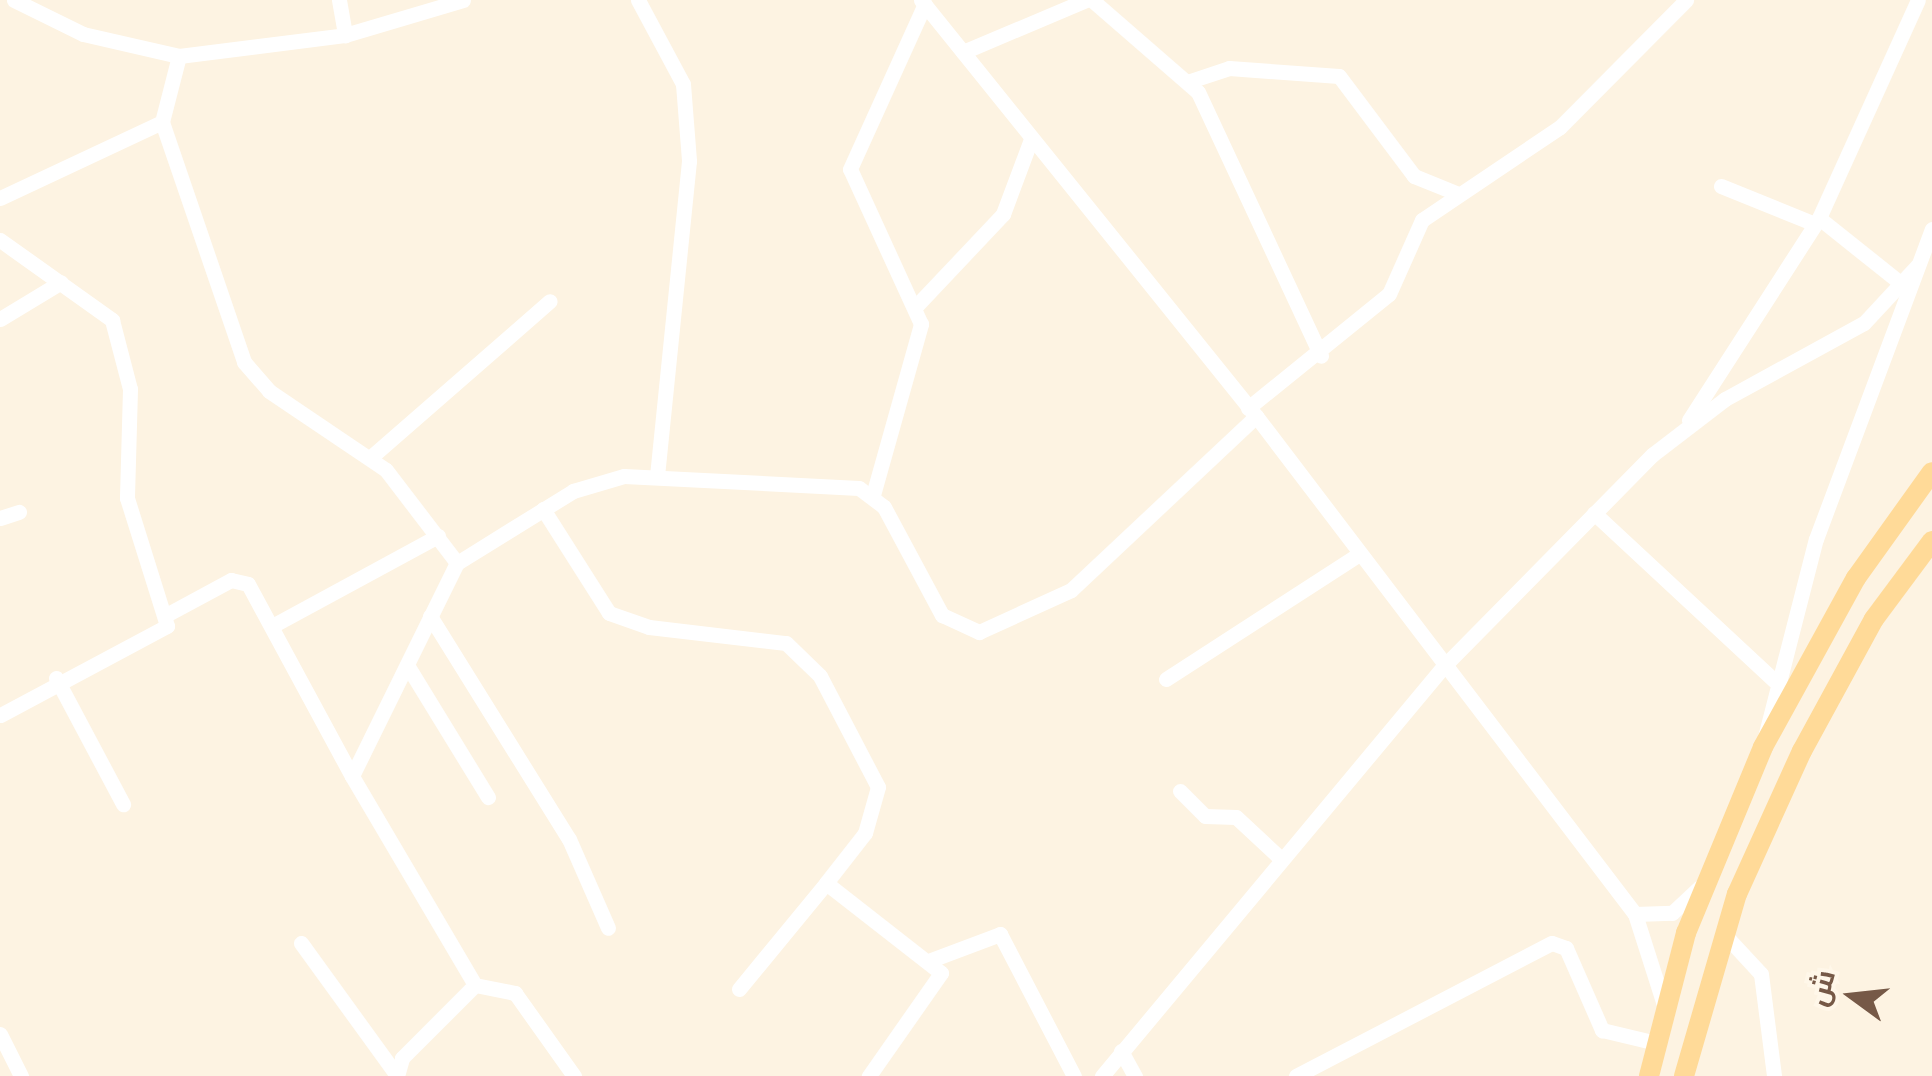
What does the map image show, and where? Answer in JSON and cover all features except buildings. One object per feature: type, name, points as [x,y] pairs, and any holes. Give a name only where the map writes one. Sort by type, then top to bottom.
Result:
[{"type":"main road","points":[[1649,1076],[1664,1005],[1703,884],[1764,747],[1856,578],[1932,472]]},
{"type":"main road","points":[[1684,1076],[1724,934],[1802,751],[1874,620],[1932,541]]},
{"type":"street","points":[[338,0],[345,35]]},
{"type":"street","points":[[23,2],[82,34],[179,56],[345,35],[463,0]]},
{"type":"street","points":[[638,0],[683,84],[690,161],[657,475]]},
{"type":"street","points":[[963,52],[1089,0],[1190,81],[1322,356]]},
{"type":"street","points":[[1664,1005],[1636,914],[1442,667],[1252,412],[923,2],[850,168],[918,304],[920,346],[872,494],[942,616],[979,632],[1071,590],[1252,412],[1322,356],[1398,285],[1409,235],[1456,193],[1560,127],[1686,0]]},
{"type":"street","points":[[1102,1076],[1442,667],[1687,424],[1817,221],[1918,0]]},
{"type":"street","points":[[179,56],[162,122],[244,362],[269,391],[371,457],[457,562]]},
{"type":"street","points":[[1190,81],[1212,68],[1339,76],[1414,176],[1456,193]]},
{"type":"street","points":[[0,198],[162,122]]},
{"type":"street","points":[[918,304],[1003,214],[1031,139]]},
{"type":"street","points":[[1721,186],[1817,221],[1902,285]]},
{"type":"street","points":[[1764,747],[1774,680],[1932,229]]},
{"type":"street","points":[[0,240],[106,310],[119,337],[130,389],[128,498],[166,615],[161,633],[56,678],[0,714]]},
{"type":"street","points":[[1687,424],[1864,322],[1917,266]]},
{"type":"street","points":[[0,319],[61,282]]},
{"type":"street","points":[[371,457],[550,301]]},
{"type":"street","points":[[352,776],[457,562],[543,508],[598,482],[657,475],[785,478],[872,494]]},
{"type":"street","points":[[543,508],[588,590],[621,620],[786,643],[810,661],[878,787],[865,832],[739,989]]},
{"type":"street","points":[[0,518],[19,512]]},
{"type":"street","points":[[1594,513],[1774,680]]},
{"type":"street","points":[[272,626],[438,536]]},
{"type":"street","points":[[1166,679],[1358,556]]},
{"type":"street","points":[[166,615],[242,580],[272,626],[352,776],[475,985],[515,993],[574,1076]]},
{"type":"street","points":[[430,616],[570,838],[608,928]]},
{"type":"street","points":[[408,665],[488,798]]},
{"type":"street","points":[[56,678],[123,804]]},
{"type":"street","points":[[1180,790],[1205,816],[1236,817],[1281,859]]},
{"type":"street","points":[[826,883],[931,960],[940,984],[869,1076]]},
{"type":"street","points":[[1636,914],[1672,913],[1703,884]]},
{"type":"street","points":[[931,960],[1000,934],[1074,1076]]},
{"type":"street","points":[[1724,934],[1762,974],[1774,1076]]},
{"type":"street","points":[[301,943],[395,1073],[475,985]]},
{"type":"street","points":[[1296,1076],[1552,943],[1566,948],[1602,1030],[1656,1043]]},
{"type":"street","points":[[0,1034],[21,1076]]},
{"type":"street","points":[[1120,1051],[1136,1076]]}]
